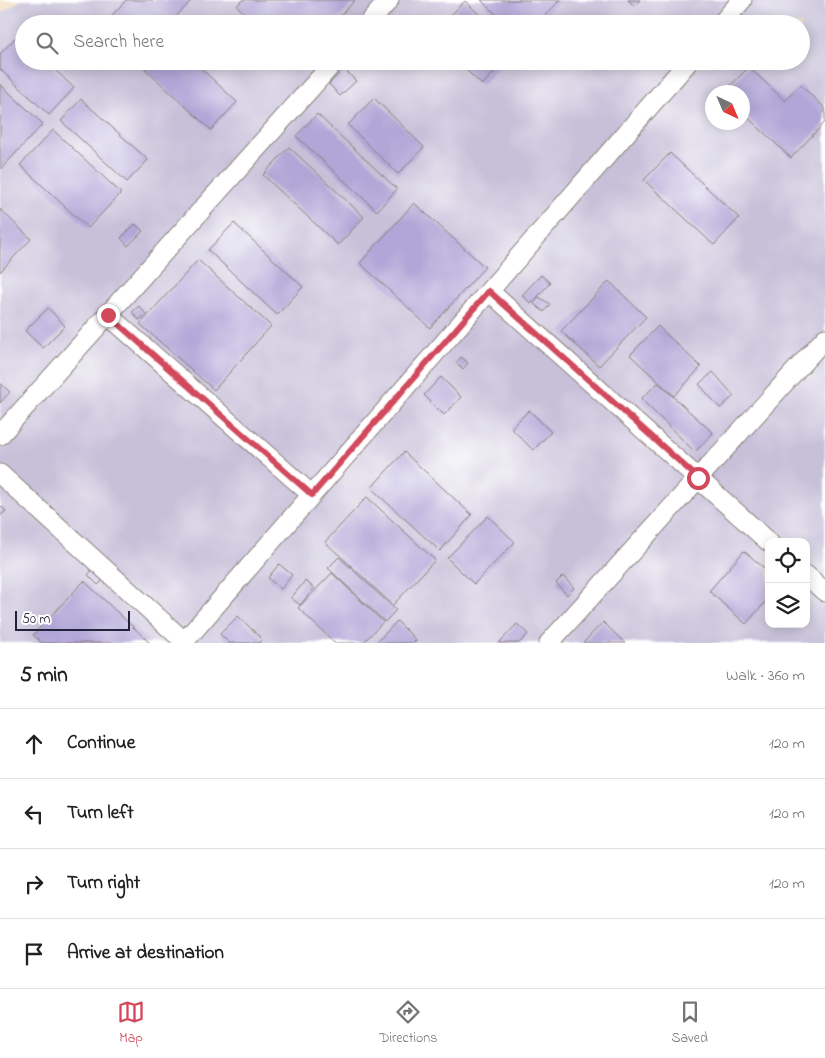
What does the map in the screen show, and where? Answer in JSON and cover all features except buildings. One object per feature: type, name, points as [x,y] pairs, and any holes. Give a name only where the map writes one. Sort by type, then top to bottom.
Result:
[{"type":"lane","points":[[376,15],[389,0]]},
{"type":"lane","points":[[730,15],[742,0]]},
{"type":"lane","points":[[0,436],[327,70]]},
{"type":"lane","points":[[0,474],[185,642],[681,70]]},
{"type":"lane","points":[[489,291],[765,538]]},
{"type":"lane","points":[[108,315],[312,495]]},
{"type":"lane","points":[[549,643],[825,338]]},
{"type":"lane","points":[[810,579],[825,592]]},
{"type":"shaded area","points":[[21,0],[825,0],[825,643],[0,643],[0,14]]},
{"type":"route","points":[[108,315],[312,495],[489,291],[698,478]]}]
